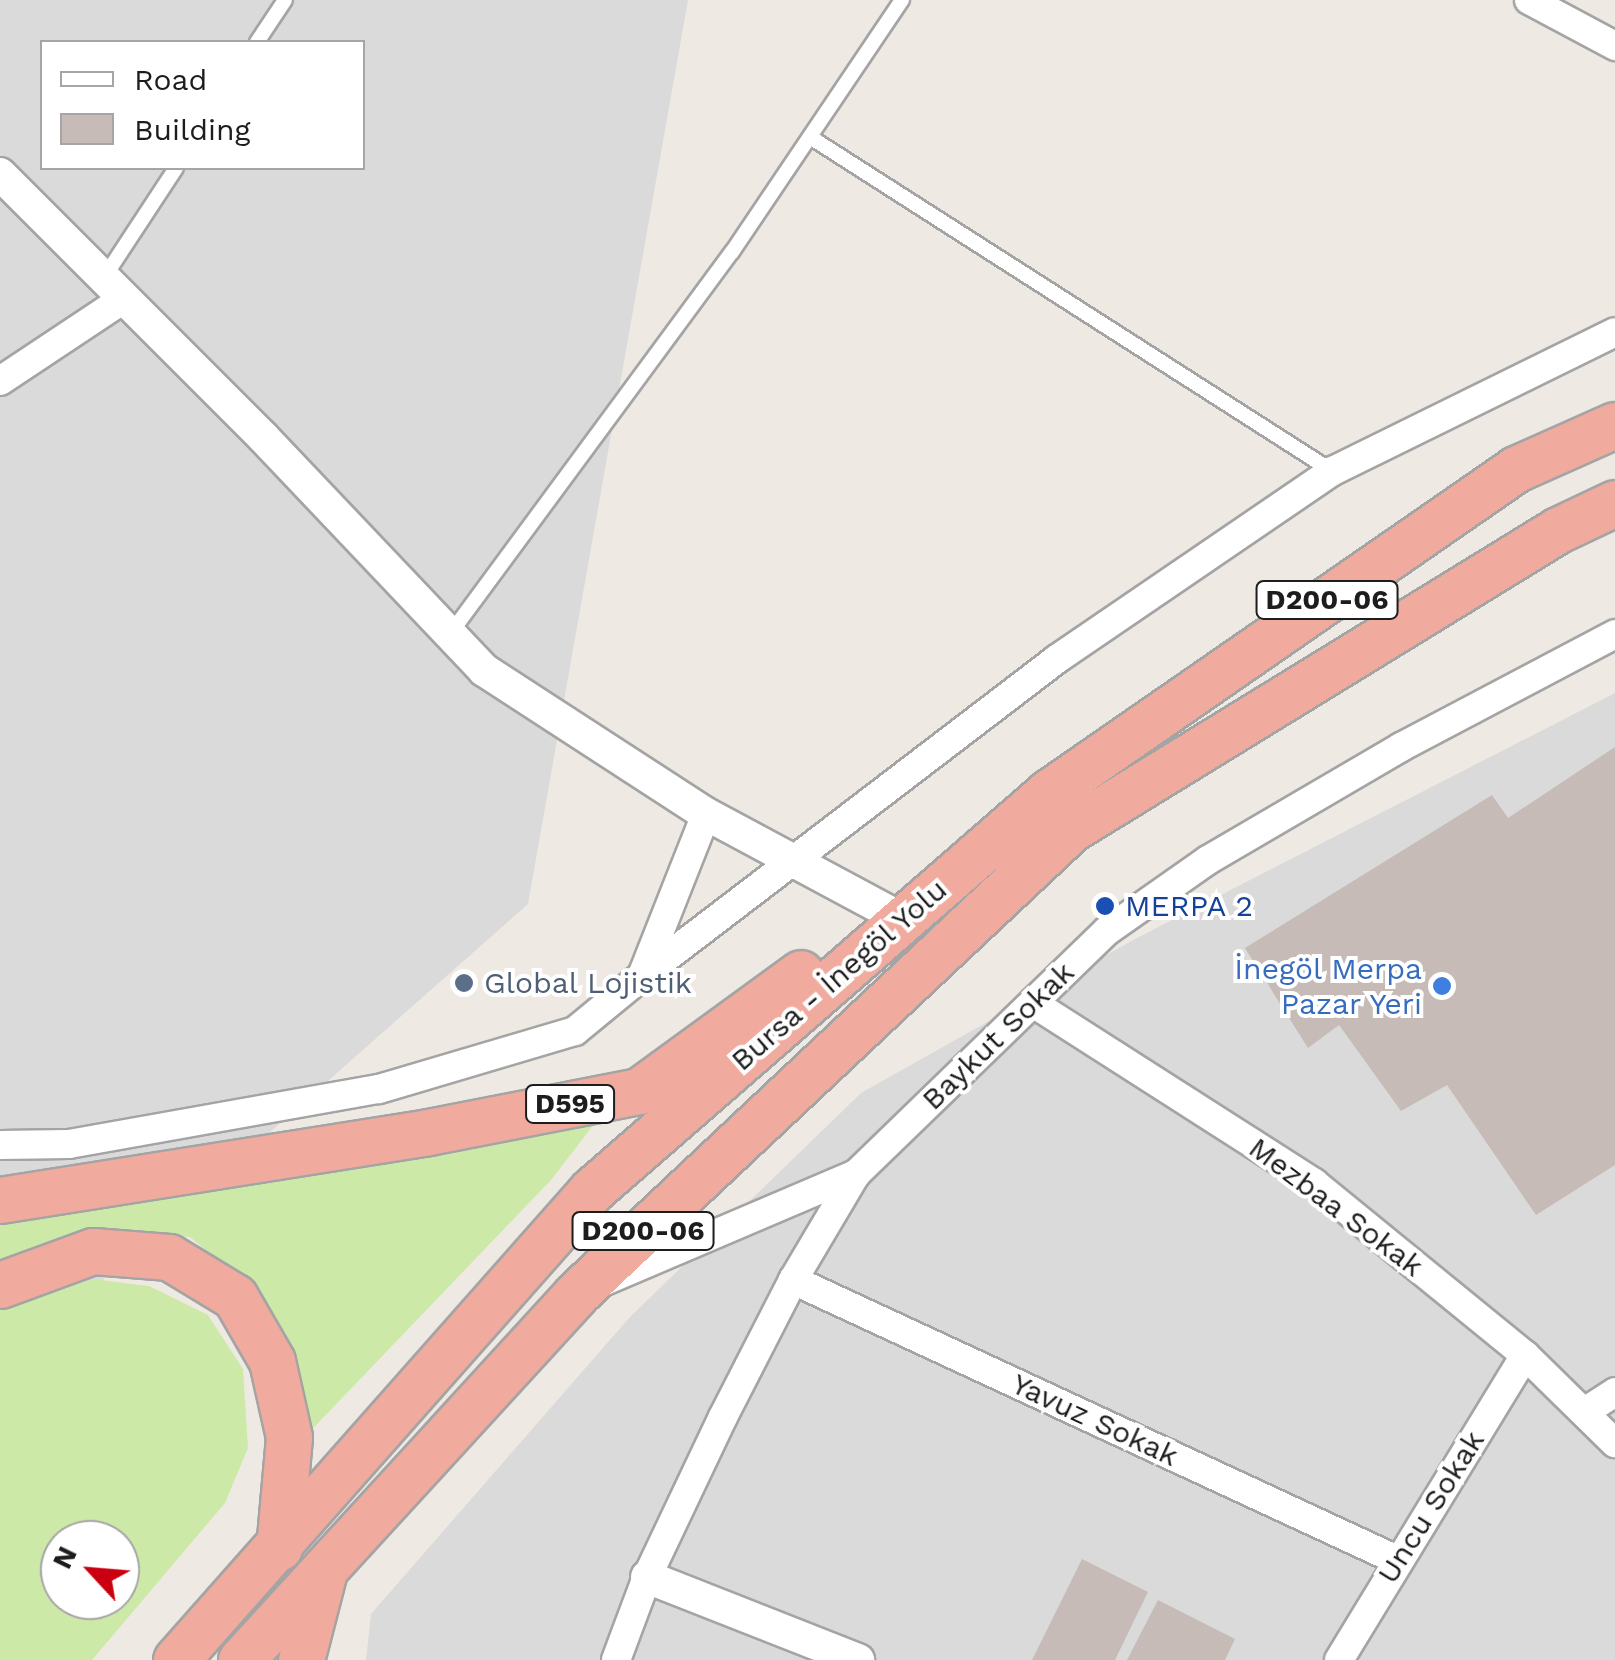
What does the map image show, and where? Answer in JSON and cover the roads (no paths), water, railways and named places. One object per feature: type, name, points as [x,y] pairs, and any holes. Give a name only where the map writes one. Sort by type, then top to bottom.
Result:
[{"type":"highway","name":"Bursa - İnegöl Yolu","points":[[176,1660],[592,1190],[1049,792],[1516,469],[1615,425]]},
{"type":"highway","name":"Bursa - İnegöl Yolu","points":[[241,1660],[576,1294],[1072,829],[1558,530],[1615,503]]},
{"type":"highway","name":"D595","points":[[0,1200],[428,1132],[639,1091],[1049,792]]},
{"type":"highway","points":[[0,1285],[93,1252],[169,1257],[235,1297],[272,1361],[289,1438],[279,1548]]},
{"type":"highway","points":[[301,1660],[325,1566]]},
{"type":"street","points":[[1529,0],[1615,46]]},
{"type":"street","points":[[0,174],[484,670],[706,814],[886,910]]},
{"type":"street","points":[[0,381],[115,288]]},
{"type":"street","points":[[0,1145],[69,1144],[379,1089],[575,1031],[1056,659],[1333,471],[1615,332]]},
{"type":"street","name":"Baykut Sokak","points":[[616,1660],[647,1578],[793,1280],[856,1174],[1107,931],[1208,860],[1402,747],[1615,634]]},
{"type":"street","points":[[642,976],[706,814]]},
{"type":"street","name":"Mezbaa Sokak","points":[[1033,1003],[1314,1182],[1525,1355],[1586,1410],[1615,1443]]},
{"type":"street","points":[[576,1294],[856,1174]]},
{"type":"street","name":"Yavuz Sokak","points":[[793,1280],[1397,1560]]},
{"type":"street","name":"Uncu Sokak","points":[[1339,1660],[1525,1355]]},
{"type":"street","points":[[1586,1410],[1615,1392]]},
{"type":"street","points":[[647,1578],[858,1660]]},
{"type":"lane","points":[[258,40],[285,0]]},
{"type":"lane","points":[[450,634],[732,252],[902,0]]},
{"type":"lane","points":[[810,137],[1333,471]]},
{"type":"lane","points":[[115,288],[175,170]]},
{"type":"place","name":"MERPA 2","points":[[1105,906]]},
{"type":"place","name":"Global Lojistik","points":[[464,983]]},
{"type":"place","name":"İnegöl Merpa Pazar Yeri","points":[[1442,986]]}]
